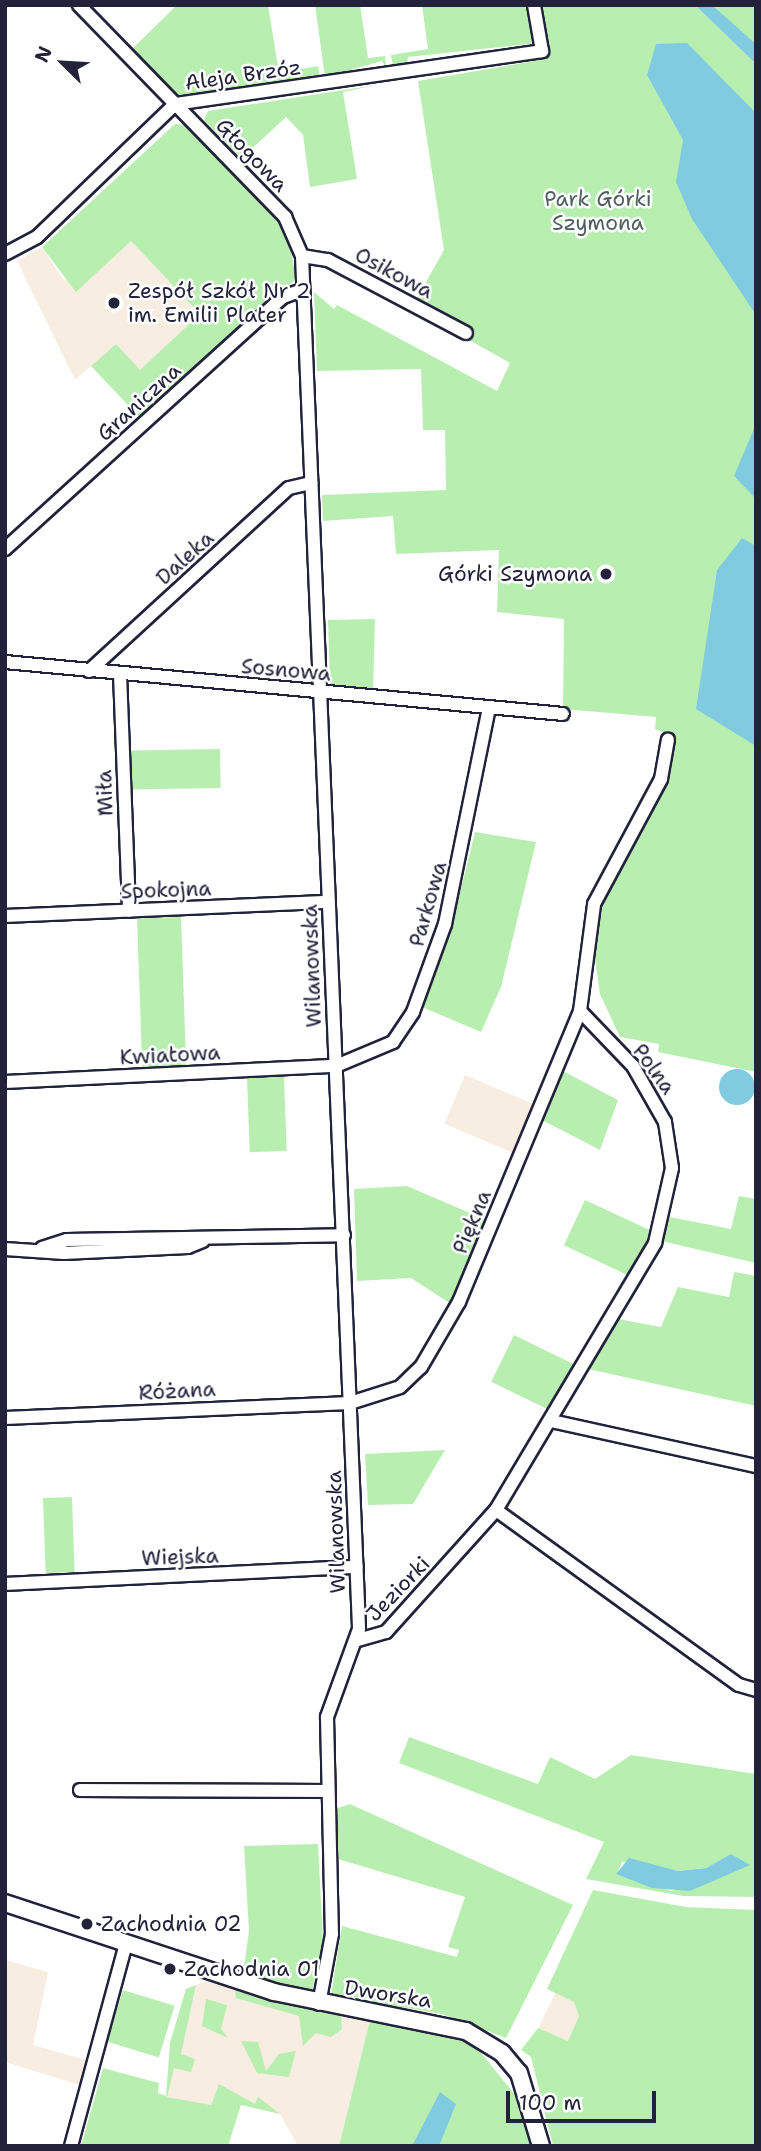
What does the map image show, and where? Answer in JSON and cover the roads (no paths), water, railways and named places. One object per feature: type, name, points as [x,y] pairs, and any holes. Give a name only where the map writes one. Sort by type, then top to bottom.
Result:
[{"type":"street","name":"Głogowa","points":[[79,5],[285,217],[302,256],[302,290]]},
{"type":"street","name":"Aleja Brzóz","points":[[5,254],[37,237],[174,104],[542,51],[534,5]]},
{"type":"street","name":"Osikowa","points":[[302,256],[328,260],[466,333]]},
{"type":"street","name":"Wilanowska","points":[[302,290],[344,1235],[358,1640]]},
{"type":"street","name":"Graniczna","points":[[5,549],[283,297],[302,290]]},
{"type":"street","name":"Daleka","points":[[89,671],[289,488],[311,483]]},
{"type":"street","name":"Sosnowa","points":[[5,662],[563,714]]},
{"type":"street","name":"Miła","points":[[120,674],[129,911]]},
{"type":"street","name":"Parkowa","points":[[336,1066],[393,1042],[419,996],[466,843],[489,708]]},
{"type":"street","points":[[580,1011],[594,904],[661,779],[668,740]]},
{"type":"street","name":"Spokojna","points":[[5,916],[329,902]]},
{"type":"street","name":"Piękna","points":[[350,1403],[400,1387],[433,1354],[580,1011]]},
{"type":"street","name":"Polna","points":[[496,1510],[655,1243],[672,1168],[665,1122],[646,1085],[580,1011]]},
{"type":"street","name":"Kwiatowa","points":[[5,1082],[336,1066]]},
{"type":"street","points":[[5,1249],[344,1235]]},
{"type":"street","name":"Różana","points":[[5,1418],[350,1403]]},
{"type":"street","points":[[551,1421],[756,1466]]},
{"type":"street","points":[[496,1510],[739,1685],[756,1690]]},
{"type":"street","name":"Jeziorki","points":[[319,2004],[332,1934],[327,1791],[329,1705],[358,1640],[386,1632],[496,1510]]},
{"type":"street","name":"Wiejska","points":[[5,1584],[357,1567]]},
{"type":"street","points":[[80,1790],[327,1791]]},
{"type":"street","name":"Dworska","points":[[5,1903],[319,2004],[444,2024],[490,2045],[519,2073],[541,2146]]},
{"type":"street","points":[[71,2146],[126,1944]]},
{"type":"water","points":[[695,5],[712,5],[756,44],[756,64]]},
{"type":"water","points":[[687,43],[756,113],[756,315],[692,219],[676,182],[683,140],[647,75],[656,44]]},
{"type":"water","points":[[756,424],[756,499],[734,476]]},
{"type":"water","points":[[742,538],[756,546],[756,746],[696,709],[717,570]]},
{"type":"water","points":[[737,1069],[750,1074],[755,1087],[750,1100],[737,1105],[724,1100],[719,1087],[724,1074]]},
{"type":"water","points":[[731,1854],[750,1865],[690,1891],[652,1888],[616,1874],[629,1858],[678,1871],[706,1868]]},
{"type":"water","points":[[440,2092],[456,2104],[439,2146],[412,2146]]},
{"type":"place","name":"Zespół Szkół Nr 2 im. Emilii Plater","points":[[114,303]]},
{"type":"place","name":"Górki Szymona","points":[[606,574]]},
{"type":"place","name":"Zachodnia 02","points":[[87,1924]]},
{"type":"place","name":"Zachodnia 01","points":[[170,1969]]},
{"type":"park label","name":"Park Górki Szymona","points":[[598,211]]}]
